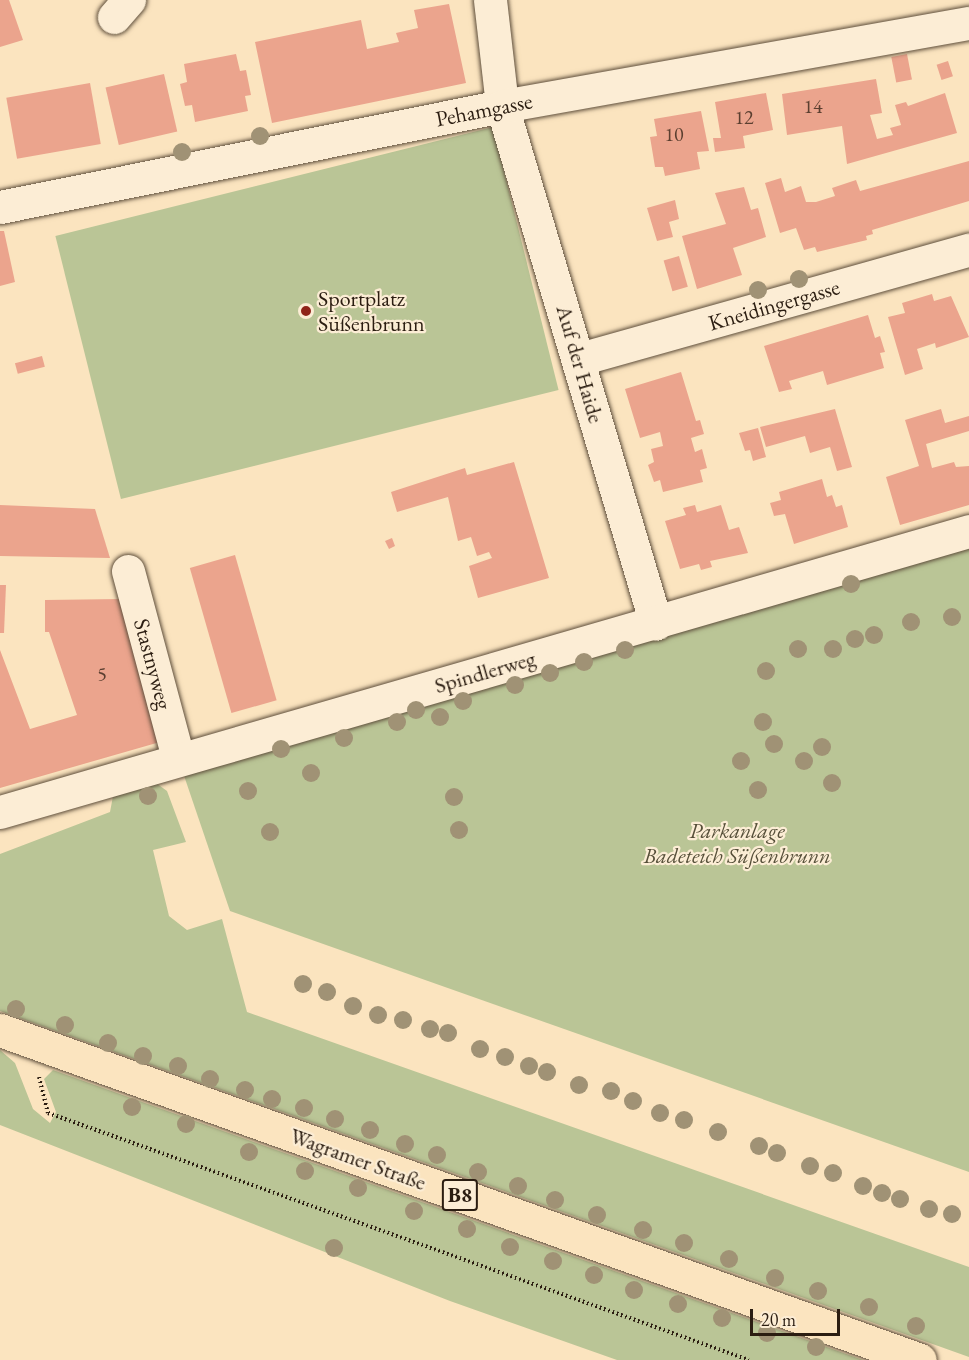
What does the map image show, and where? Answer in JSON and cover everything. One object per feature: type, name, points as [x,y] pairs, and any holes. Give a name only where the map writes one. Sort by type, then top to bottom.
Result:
[{"type":"main road","name":"Wagramer Straße","points":[[0,1030],[920,1360]]},
{"type":"street","name":"Auf der Haide","points":[[490,0],[502,106],[656,624]]},
{"type":"street","name":"Pehamgasse","points":[[0,207],[502,106],[967,30]]},
{"type":"street","name":"Kneidingergasse","points":[[579,359],[969,250]]},
{"type":"street","name":"Spindlerweg","points":[[0,812],[178,758],[656,624],[969,531]]},
{"type":"street","name":"Stastnyweg","points":[[128,571],[178,758]]},
{"type":"path","points":[[31,1041],[48,1113],[749,1360]]},
{"type":"green space","name":"Sportplatz Süßenbrunn","points":[[493,127],[559,390],[121,499],[55,236]]},
{"type":"green space","name":"Parkanlage Badeteich Süßenbrunn","points":[[969,531],[969,1172],[230,911],[178,758]]},
{"type":"green space","points":[[156,783],[167,791],[186,842],[153,850],[169,916],[187,930],[222,919],[247,1012],[969,1267],[969,1357],[0,1011],[0,854],[110,812],[114,791]]},
{"type":"green space","points":[[0,1050],[15,1063],[33,1109],[50,1123],[56,1112],[44,1079],[53,1070],[863,1360],[617,1360],[450,1301],[0,1125]]},
{"type":"building","points":[[0,0],[9,0],[23,40],[0,47]]},
{"type":"building","points":[[449,4],[466,83],[272,123],[255,42],[361,20],[367,49],[399,42],[396,33],[418,28],[414,10]]},
{"type":"building","points":[[236,54],[240,71],[246,70],[251,95],[245,96],[248,111],[195,122],[192,105],[185,106],[180,84],[187,82],[184,64]]},
{"type":"building","points":[[907,54],[912,80],[896,83],[891,57]]},
{"type":"building","points":[[948,61],[953,76],[942,80],[937,65]]},
{"type":"building","points":[[164,74],[177,131],[119,145],[106,87]]},
{"type":"building","points":[[876,79],[882,113],[870,115],[877,139],[893,135],[890,128],[901,125],[895,105],[906,102],[908,106],[945,93],[957,133],[847,164],[842,126],[787,135],[782,94]]},
{"type":"building","points":[[90,83],[101,144],[17,159],[6,98]]},
{"type":"building","points":[[766,93],[773,130],[743,136],[745,148],[715,152],[713,138],[721,138],[715,102]]},
{"type":"building","points":[[701,111],[709,151],[697,152],[700,169],[665,176],[663,167],[655,167],[650,137],[657,136],[654,119]]},
{"type":"building","points":[[969,161],[969,201],[872,230],[873,234],[866,236],[867,240],[817,252],[815,247],[804,250],[796,228],[780,233],[765,183],[781,178],[785,192],[801,186],[806,202],[816,202],[835,196],[832,188],[856,180],[860,191]]},
{"type":"building","points":[[744,187],[751,210],[758,208],[766,237],[733,248],[742,275],[697,289],[682,236],[726,224],[715,193]]},
{"type":"building","points":[[675,200],[679,219],[669,222],[673,237],[657,241],[647,208]]},
{"type":"building","points":[[0,231],[4,231],[15,282],[0,286]]},
{"type":"building","points":[[679,256],[688,287],[672,291],[664,260]]},
{"type":"building","points":[[932,294],[934,301],[951,296],[969,337],[936,348],[935,343],[917,349],[923,369],[905,375],[888,317],[905,313],[902,303]]},
{"type":"building","points":[[868,315],[875,338],[880,336],[885,352],[880,353],[884,368],[827,385],[823,371],[789,381],[792,389],[779,392],[764,346]]},
{"type":"building","points":[[42,356],[45,367],[18,374],[15,363]]},
{"type":"building","points":[[681,372],[696,421],[700,420],[704,434],[691,438],[695,452],[702,449],[707,468],[700,470],[703,482],[663,492],[660,480],[654,482],[648,465],[654,462],[651,449],[663,446],[660,432],[640,438],[625,389]]},
{"type":"building","points":[[835,409],[852,467],[837,471],[830,447],[810,453],[805,436],[766,447],[760,427]]},
{"type":"building","points":[[941,409],[945,423],[969,416],[969,431],[926,444],[932,468],[954,462],[956,467],[969,466],[969,505],[900,525],[886,477],[919,466],[905,420]]},
{"type":"building","points":[[758,428],[766,457],[753,461],[750,450],[745,451],[739,433]]},
{"type":"building","points":[[514,462],[549,578],[478,598],[469,566],[492,558],[489,552],[477,556],[471,537],[458,541],[448,497],[397,512],[391,492],[465,468],[467,475]]},
{"type":"building","points":[[822,479],[827,497],[832,495],[836,507],[842,505],[848,527],[794,544],[785,514],[774,516],[770,503],[781,500],[779,492]]},
{"type":"building","points":[[0,505],[95,509],[110,558],[0,556]]},
{"type":"building","points":[[695,505],[697,512],[721,505],[729,530],[739,527],[748,553],[710,561],[712,567],[701,570],[699,564],[680,569],[665,521],[686,515],[683,508]]},
{"type":"building","points":[[392,538],[395,546],[389,549],[385,541]]},
{"type":"building","points":[[235,555],[277,700],[231,713],[190,568]]},
{"type":"building","points":[[0,585],[6,585],[4,633],[0,633]]},
{"type":"building","points":[[121,599],[160,742],[0,788],[0,650],[30,729],[77,715],[49,632],[45,632],[45,600]]},
{"type":"place","name":"Sportplatz Süßenbrunn","points":[[306,311]]}]
